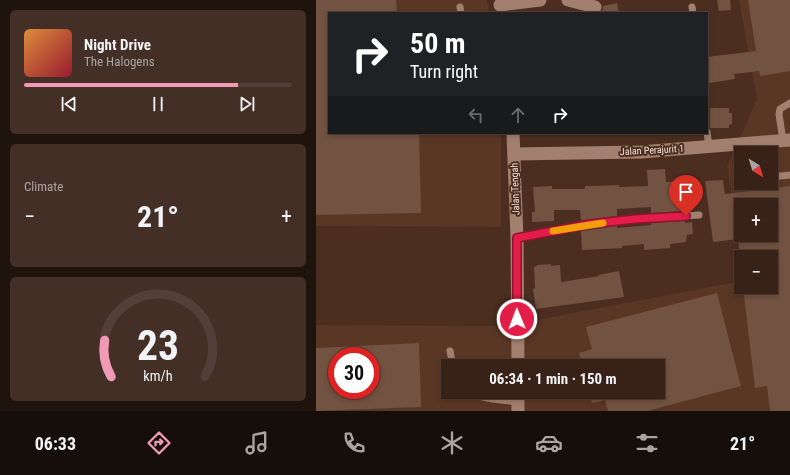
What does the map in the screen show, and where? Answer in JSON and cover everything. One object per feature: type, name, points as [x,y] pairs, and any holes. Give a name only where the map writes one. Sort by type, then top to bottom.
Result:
[{"type":"street","points":[[500,6],[540,0]]},
{"type":"street","points":[[568,0],[596,8]]},
{"type":"street","name":"Jalan Tengah","points":[[513,134],[517,238],[518,359]]},
{"type":"street","name":"Jalan Perajurit 1","points":[[759,146],[786,140]]},
{"type":"street","name":"Jalan Perajurit 1","points":[[514,154],[641,152],[709,147],[734,148]]},
{"type":"lane","points":[[786,140],[779,114],[780,109],[790,103]]},
{"type":"lane","points":[[707,134],[709,147]]},
{"type":"lane","points":[[778,177],[790,176]]},
{"type":"lane","points":[[517,238],[590,224],[635,219],[699,215]]},
{"type":"lane","points":[[450,351],[452,359]]},
{"type":"lane","points":[[492,399],[518,402]]},
{"type":"shaded area","points":[[316,0],[487,0],[489,12],[328,12],[328,134],[501,134],[501,227],[316,226]]},
{"type":"shaded area","points":[[739,0],[790,0],[790,411],[316,411],[316,325],[505,326],[734,282],[734,294],[778,294],[778,250],[740,250],[739,242],[778,242],[778,198],[734,198],[734,212],[727,166],[734,151],[734,190],[778,190],[778,146],[736,146],[757,100]]},
{"type":"building","points":[[316,0],[396,0],[397,12],[328,12],[328,134],[419,134],[421,213],[316,215]]},
{"type":"building","points":[[717,0],[730,0],[731,10],[719,11]]},
{"type":"building","points":[[748,0],[790,0],[790,71],[760,76],[759,71],[734,74],[735,79],[709,83],[708,57],[756,51]]},
{"type":"building","points":[[617,3],[619,12],[601,12],[603,6]]},
{"type":"building","points":[[710,108],[729,108],[729,113],[732,113],[732,124],[729,125],[729,128],[710,128]]},
{"type":"building","points":[[665,169],[666,182],[684,181],[685,211],[651,213],[651,207],[617,209],[617,216],[581,221],[580,210],[554,210],[554,221],[532,222],[532,212],[535,212],[533,187],[552,186],[552,189],[585,189],[585,186],[648,186],[647,170]]},
{"type":"building","points":[[723,180],[725,194],[758,190],[778,190],[778,187],[790,186],[790,411],[770,411],[767,386],[755,388],[744,294],[778,294],[778,250],[739,250],[738,242],[778,242],[778,198],[734,198],[734,239],[713,242],[705,181]]},
{"type":"building","points":[[685,221],[685,223],[692,222],[693,234],[687,235],[686,242],[670,244],[670,248],[644,250],[644,244],[622,246],[622,248],[582,250],[581,231],[617,226],[617,228],[651,225],[651,223]]},
{"type":"building","points":[[551,264],[551,266],[560,265],[561,282],[619,271],[624,297],[536,309],[533,289],[535,288],[534,267],[537,265]]},
{"type":"building","points":[[717,293],[741,386],[647,411],[608,411],[605,400],[592,403],[591,399],[665,399],[665,359],[581,359],[579,353],[592,349],[586,327]]},
{"type":"building","points":[[419,343],[421,407],[316,411],[316,348],[328,347],[328,399],[380,399],[380,347],[337,347]]},
{"type":"slow traffic","points":[[553,231],[603,223]]},
{"type":"route","points":[[517,319],[517,238],[590,224],[635,219],[686,216]]}]
